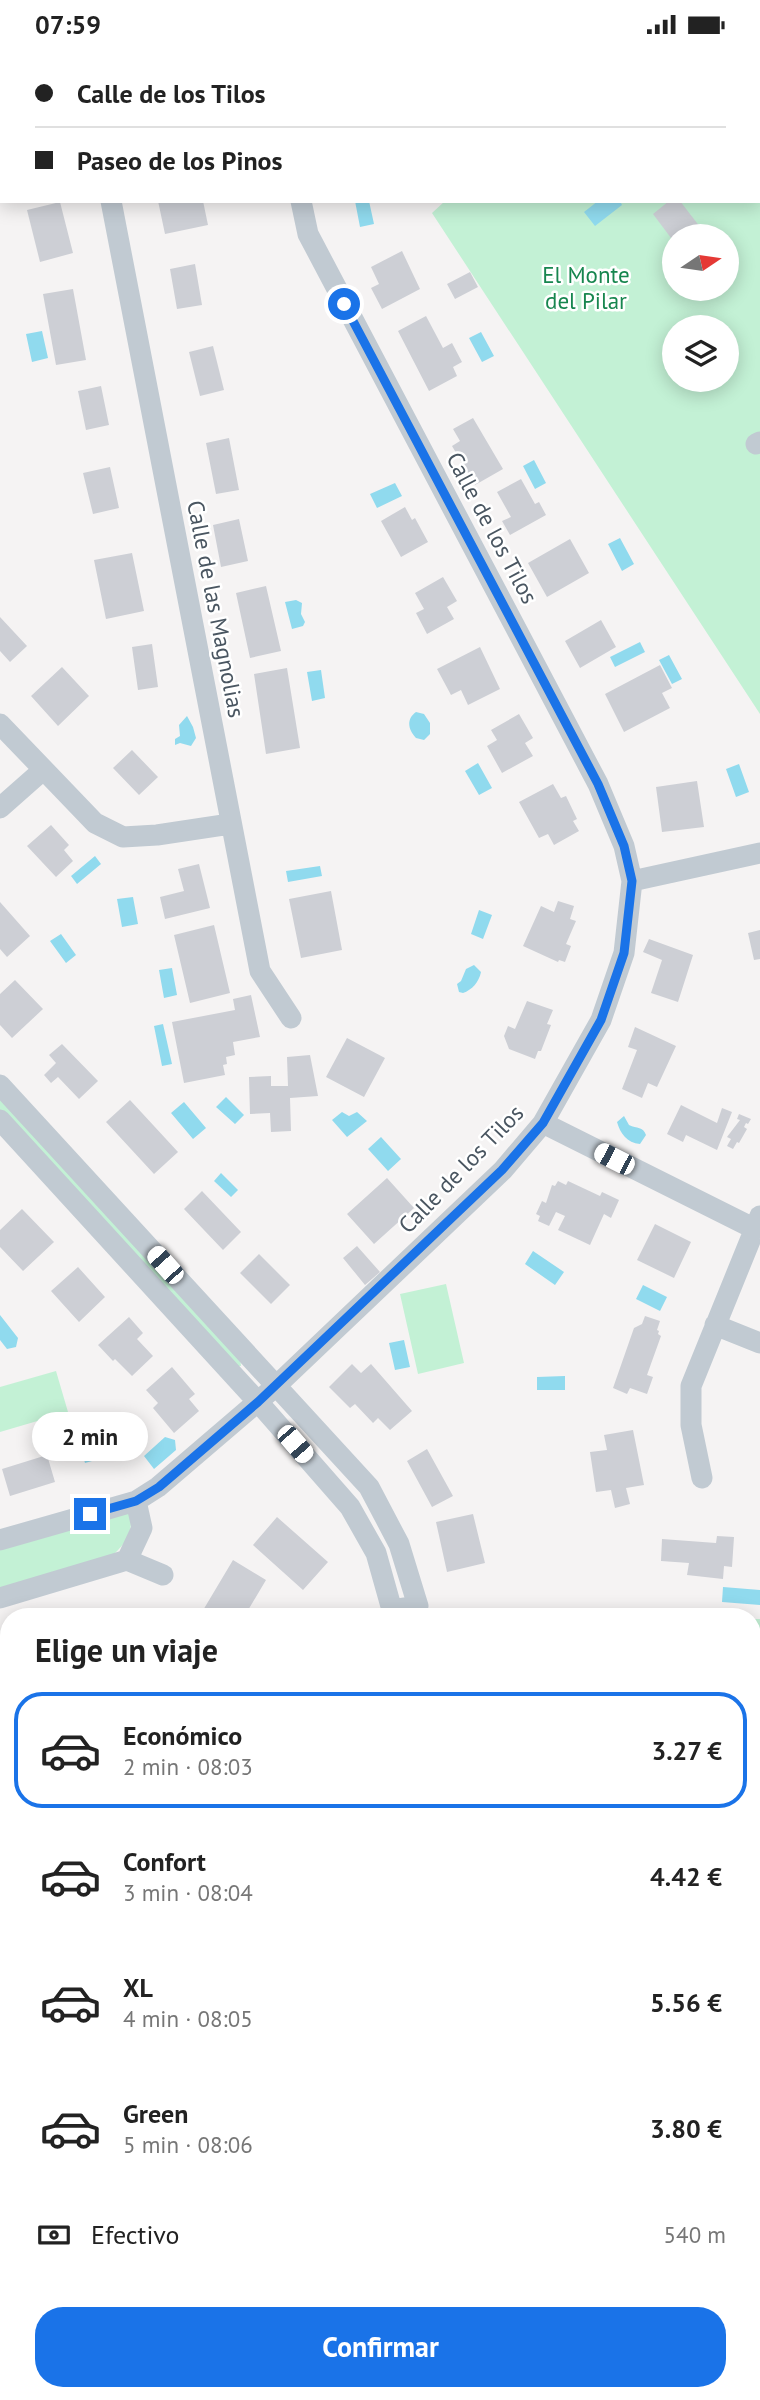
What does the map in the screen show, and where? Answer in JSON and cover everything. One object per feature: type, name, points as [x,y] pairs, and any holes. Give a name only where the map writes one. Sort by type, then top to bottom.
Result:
[{"type":"street","name":"Calle de las Magnolias","points":[[111,203],[260,971],[291,1018]]},
{"type":"street","name":"Calle de los Tilos","points":[[0,1540],[136,1501],[159,1487],[276,1386],[502,1170],[543,1123],[601,1020],[624,953],[632,881],[624,846],[598,784],[314,247],[308,234],[301,203]]},
{"type":"street","points":[[0,724],[95,823],[123,837],[157,835],[230,824]]},
{"type":"street","points":[[0,808],[43,770]]},
{"type":"street","points":[[632,881],[760,853]]},
{"type":"street","points":[[0,1085],[369,1487],[399,1543],[418,1606],[405,1608]]},
{"type":"street","points":[[0,1120],[258,1402],[350,1507],[376,1553],[391,1608]]},
{"type":"street","points":[[543,1123],[758,1223],[691,1385],[691,1425],[702,1478]]},
{"type":"street","points":[[715,1325],[760,1343]]},
{"type":"street","points":[[127,1560],[142,1528],[136,1501]]},
{"type":"street","points":[[0,1598],[127,1560],[163,1575]]},
{"type":"green space","name":"El Monte del Pilar","points":[[443,203],[760,203],[760,714],[432,213]]},
{"type":"green space","points":[[0,1098],[240,1358],[241,1366],[233,1366],[0,1112]]},
{"type":"green space","points":[[446,1284],[464,1363],[418,1374],[400,1294]]},
{"type":"green space","points":[[56,1371],[68,1412],[0,1432],[0,1387]]},
{"type":"green space","points":[[129,1511],[129,1534],[114,1554],[79,1567],[0,1589],[0,1550]]},
{"type":"water","points":[[355,203],[369,203],[374,224],[360,227]]},
{"type":"water","points":[[595,203],[622,205],[595,226],[584,212]]},
{"type":"water","points":[[42,331],[48,358],[32,362],[26,334]]},
{"type":"water","points":[[481,332],[494,356],[482,362],[469,338]]},
{"type":"water","points":[[534,460],[546,483],[535,489],[523,466]]},
{"type":"water","points":[[395,483],[402,496],[377,508],[370,494]]},
{"type":"water","points":[[620,538],[634,564],[622,571],[608,544]]},
{"type":"water","points":[[296,600],[302,603],[301,614],[305,622],[303,626],[292,629],[285,602]]},
{"type":"water","points":[[640,642],[645,652],[615,667],[610,657]]},
{"type":"water","points":[[669,655],[682,679],[672,684],[659,660]]},
{"type":"water","points":[[321,670],[325,698],[312,701],[307,672]]},
{"type":"water","points":[[416,712],[424,714],[430,723],[430,734],[424,740],[416,738],[411,732],[409,721]]},
{"type":"water","points":[[187,716],[196,738],[191,746],[180,743],[175,745],[175,739],[180,736],[179,725]]},
{"type":"water","points":[[478,763],[492,788],[479,795],[465,771]]},
{"type":"water","points":[[739,764],[749,792],[736,797],[726,769]]},
{"type":"water","points":[[95,856],[101,864],[77,884],[71,876]]},
{"type":"water","points":[[320,866],[322,876],[288,882],[286,871]]},
{"type":"water","points":[[133,897],[138,924],[122,927],[117,899]]},
{"type":"water","points":[[479,910],[492,915],[483,939],[471,934]]},
{"type":"water","points":[[61,934],[76,955],[66,963],[50,941]]},
{"type":"water","points":[[474,965],[481,972],[479,979],[469,990],[459,992],[457,984],[466,969]]},
{"type":"water","points":[[172,968],[177,995],[164,998],[159,970]]},
{"type":"water","points":[[163,1024],[172,1064],[162,1066],[154,1026]]},
{"type":"water","points":[[226,1097],[244,1115],[235,1124],[216,1107]]},
{"type":"water","points":[[184,1102],[206,1128],[193,1139],[171,1113]]},
{"type":"water","points":[[342,1112],[349,1116],[357,1112],[367,1121],[347,1137],[332,1120]]},
{"type":"water","points":[[624,1116],[629,1125],[645,1132],[640,1144],[625,1137],[620,1130],[617,1122]]},
{"type":"water","points":[[381,1137],[401,1159],[388,1171],[368,1149]]},
{"type":"water","points":[[221,1173],[238,1190],[231,1197],[214,1181]]},
{"type":"water","points":[[533,1251],[564,1272],[555,1285],[525,1264]]},
{"type":"water","points":[[643,1285],[667,1297],[660,1311],[636,1299]]},
{"type":"water","points":[[0,1315],[18,1338],[16,1347],[7,1349],[0,1340]]},
{"type":"water","points":[[404,1340],[410,1367],[395,1370],[389,1343]]},
{"type":"water","points":[[565,1376],[565,1390],[537,1390],[537,1377]]},
{"type":"water","points":[[91,1428],[99,1459],[85,1463],[76,1432]]},
{"type":"water","points":[[165,1437],[175,1440],[176,1450],[154,1469],[144,1456]]},
{"type":"water","points":[[723,1587],[760,1590],[760,1605],[722,1602]]},
{"type":"building","points":[[60,203],[73,253],[40,262],[27,210]]},
{"type":"building","points":[[158,203],[203,203],[208,225],[165,234]]},
{"type":"building","points":[[667,203],[682,203],[698,224],[662,224],[653,214]]},
{"type":"building","points":[[402,251],[420,289],[382,309],[371,288],[379,284],[371,267]]},
{"type":"building","points":[[195,264],[202,305],[177,309],[170,269]]},
{"type":"building","points":[[470,272],[478,287],[455,299],[447,284]]},
{"type":"building","points":[[73,289],[86,360],[56,365],[43,294]]},
{"type":"building","points":[[426,316],[443,348],[452,343],[462,362],[453,367],[457,376],[429,391],[398,331]]},
{"type":"building","points":[[213,346],[224,390],[200,396],[189,352]]},
{"type":"building","points":[[101,386],[109,425],[86,430],[78,391]]},
{"type":"building","points":[[473,418],[503,469],[475,485],[452,446],[460,441],[453,429]]},
{"type":"building","points":[[229,438],[239,490],[216,494],[206,443]]},
{"type":"building","points":[[110,467],[119,508],[93,514],[83,473]]},
{"type":"building","points":[[521,479],[535,504],[539,502],[546,515],[510,535],[502,521],[511,517],[497,492]]},
{"type":"building","points":[[405,507],[412,520],[415,518],[428,542],[401,557],[381,521]]},
{"type":"building","points":[[239,519],[248,561],[221,567],[213,525]]},
{"type":"building","points":[[570,539],[589,573],[547,597],[528,563]]},
{"type":"building","points":[[132,553],[144,611],[106,619],[94,560]]},
{"type":"building","points":[[443,577],[457,601],[447,607],[454,619],[427,634],[416,613],[424,609],[415,593]]},
{"type":"building","points":[[266,586],[281,651],[250,658],[236,593]]},
{"type":"building","points":[[0,617],[27,646],[10,662],[0,651]]},
{"type":"building","points":[[601,620],[616,647],[580,668],[565,641]]},
{"type":"building","points":[[152,644],[158,687],[138,690],[132,647]]},
{"type":"building","points":[[480,647],[500,689],[468,705],[461,690],[451,695],[437,669]]},
{"type":"building","points":[[660,665],[672,688],[662,693],[670,708],[624,732],[605,694]]},
{"type":"building","points":[[62,667],[89,696],[58,726],[31,696]]},
{"type":"building","points":[[287,668],[300,748],[266,754],[254,674]]},
{"type":"building","points":[[519,714],[533,738],[525,743],[533,756],[502,773],[487,746],[497,740],[491,730]]},
{"type":"building","points":[[132,750],[158,777],[139,795],[113,768]]},
{"type":"building","points":[[697,781],[704,827],[662,832],[656,787]]},
{"type":"building","points":[[553,784],[561,798],[566,796],[577,819],[573,821],[579,831],[554,845],[548,834],[539,838],[519,802]]},
{"type":"building","points":[[51,825],[69,845],[64,850],[73,861],[56,877],[27,846]]},
{"type":"building","points":[[199,864],[210,908],[165,919],[160,897],[184,891],[178,869]]},
{"type":"building","points":[[331,891],[342,950],[301,958],[289,899]]},
{"type":"building","points":[[558,901],[574,906],[570,919],[576,921],[566,944],[571,946],[565,962],[558,962],[523,946],[541,906],[554,912]]},
{"type":"building","points":[[0,902],[30,936],[7,957],[0,949]]},
{"type":"building","points":[[214,925],[230,993],[190,1003],[174,935]]},
{"type":"building","points":[[760,930],[760,959],[754,960],[748,933]]},
{"type":"building","points":[[649,939],[693,955],[678,1002],[651,993],[662,960],[643,952]]},
{"type":"building","points":[[15,980],[43,1009],[12,1038],[0,1025],[0,994]]},
{"type":"building","points":[[251,995],[260,1037],[233,1042],[235,1055],[226,1057],[227,1064],[223,1065],[225,1075],[184,1083],[172,1022],[235,1010],[233,999]]},
{"type":"building","points":[[527,1001],[553,1010],[547,1024],[551,1025],[535,1059],[509,1049],[504,1036],[508,1026],[515,1029]]},
{"type":"building","points":[[635,1027],[676,1046],[657,1087],[648,1083],[642,1098],[622,1089],[637,1050],[628,1047]]},
{"type":"building","points":[[347,1038],[385,1058],[364,1097],[326,1077]]},
{"type":"building","points":[[62,1044],[98,1081],[79,1099],[58,1077],[51,1083],[44,1075],[56,1063],[49,1055]]},
{"type":"building","points":[[310,1055],[318,1096],[290,1098],[291,1131],[271,1132],[270,1113],[250,1114],[249,1077],[271,1076],[271,1086],[288,1086],[287,1057]]},
{"type":"building","points":[[130,1100],[178,1152],[154,1174],[106,1122]]},
{"type":"building","points":[[681,1105],[717,1123],[722,1108],[732,1112],[717,1150],[686,1135],[683,1142],[667,1134]]},
{"type":"building","points":[[739,1114],[751,1119],[746,1123],[744,1127],[747,1129],[733,1149],[727,1146],[731,1139],[727,1137],[740,1120],[737,1119]]},
{"type":"building","points":[[387,1178],[414,1208],[374,1244],[347,1214]]},
{"type":"building","points":[[558,1181],[566,1185],[568,1181],[600,1196],[602,1192],[619,1200],[611,1218],[604,1214],[590,1245],[558,1230],[565,1216],[556,1212],[549,1226],[538,1221],[540,1216],[536,1214],[542,1201],[546,1203],[552,1185],[555,1186]]},
{"type":"building","points":[[202,1191],[241,1232],[223,1250],[184,1209]]},
{"type":"building","points":[[22,1209],[54,1242],[23,1271],[0,1247],[0,1230]]},
{"type":"building","points":[[655,1224],[691,1242],[674,1278],[637,1260]]},
{"type":"building","points":[[357,1246],[380,1272],[365,1285],[343,1258]]},
{"type":"building","points":[[259,1254],[290,1285],[271,1304],[240,1273]]},
{"type":"building","points":[[78,1267],[105,1297],[79,1322],[51,1291]]},
{"type":"building","points":[[645,1316],[660,1321],[657,1330],[661,1336],[647,1375],[653,1377],[647,1394],[630,1388],[627,1394],[613,1388],[634,1328],[642,1324]]},
{"type":"building","points":[[129,1317],[143,1333],[137,1339],[153,1356],[132,1376],[98,1345]]},
{"type":"building","points":[[352,1364],[361,1373],[371,1364],[412,1411],[390,1430],[378,1418],[373,1423],[355,1404],[350,1408],[329,1387]]},
{"type":"building","points":[[172,1367],[195,1394],[189,1399],[199,1411],[174,1433],[153,1408],[158,1403],[146,1390]]},
{"type":"building","points":[[633,1430],[644,1485],[626,1488],[630,1504],[615,1508],[611,1490],[596,1492],[590,1452],[607,1450],[604,1435]]},
{"type":"building","points":[[427,1449],[453,1496],[432,1507],[407,1461]]},
{"type":"building","points":[[47,1455],[55,1482],[10,1496],[2,1469]]},
{"type":"building","points":[[473,1514],[485,1563],[447,1572],[436,1522]]},
{"type":"building","points":[[277,1517],[328,1562],[303,1590],[253,1545]]},
{"type":"building","points":[[717,1536],[734,1537],[732,1567],[724,1566],[723,1579],[687,1575],[689,1563],[661,1561],[662,1539],[716,1543]]},
{"type":"building","points":[[233,1560],[266,1580],[249,1608],[204,1608]]},
{"type":"route","points":[[90,1514],[136,1501],[159,1487],[276,1386],[502,1170],[543,1123],[601,1020],[624,953],[632,881],[624,846],[598,784],[344,304]]}]
